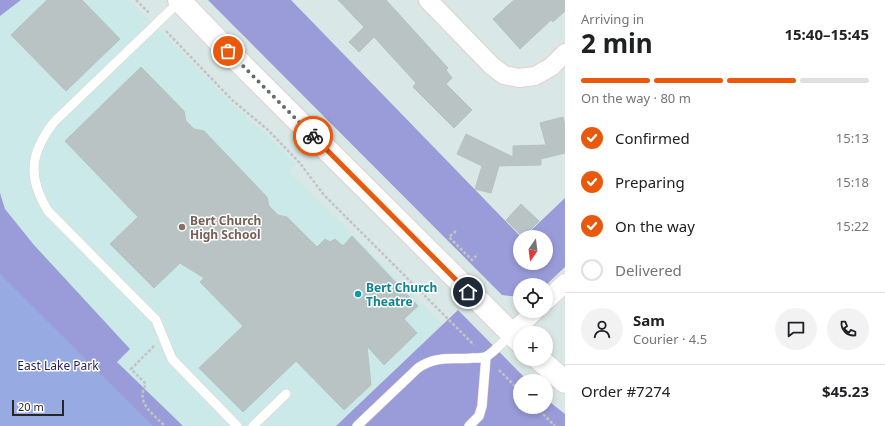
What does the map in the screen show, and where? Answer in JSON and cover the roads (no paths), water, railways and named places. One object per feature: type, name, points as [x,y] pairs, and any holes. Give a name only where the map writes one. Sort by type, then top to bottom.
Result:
[{"type":"main road","points":[[180,0],[238,61],[513,335]]},
{"type":"main road","points":[[547,366],[565,382]]},
{"type":"street","points":[[428,0],[492,66],[504,75],[519,78],[535,76],[551,67],[565,54]]},
{"type":"street","points":[[553,294],[565,282]]},
{"type":"lane","points":[[180,0],[54,122],[43,135],[35,160],[33,177],[38,196],[48,211],[156,320],[172,359],[237,426]]},
{"type":"lane","points":[[358,426],[426,362],[434,359],[486,357],[513,340]]},
{"type":"lane","points":[[471,426],[480,416],[486,357]]},
{"type":"lane","points":[[253,426],[286,394]]},
{"type":"place","name":"Bert Church High School","points":[[182,227]]},
{"type":"place","name":"Bert Church Theatre","points":[[358,294]]},
{"type":"park label","name":"East Lake Park","points":[[58,365]]}]
